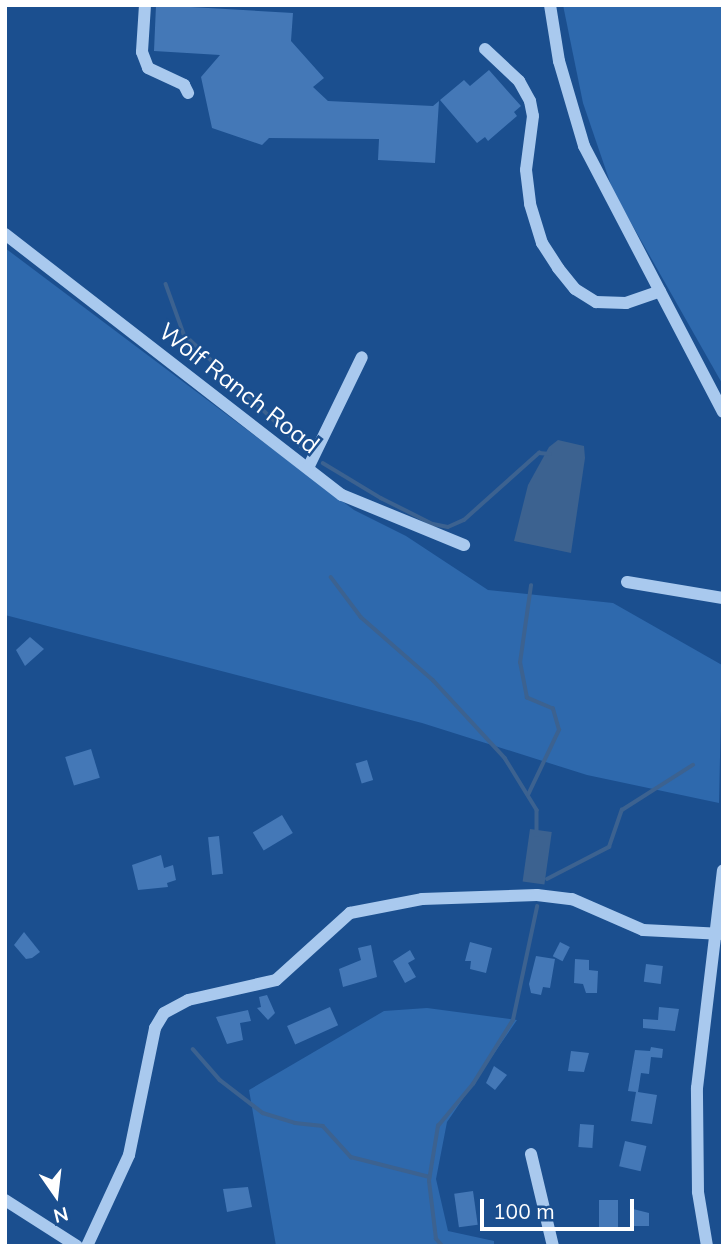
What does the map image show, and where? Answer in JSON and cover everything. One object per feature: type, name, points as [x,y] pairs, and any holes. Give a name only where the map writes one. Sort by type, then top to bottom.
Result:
[{"type":"street","points":[[145,5],[149,36],[148,68],[184,85],[188,93]]},
{"type":"street","points":[[550,5],[559,61],[584,146],[723,412]]},
{"type":"street","points":[[485,49],[519,81],[530,101],[533,116],[526,170],[530,204],[542,243],[558,268],[575,289],[596,302],[626,303],[660,291]]},
{"type":"street","name":"Wolf Ranch Road","points":[[5,233],[342,495],[464,545]]},
{"type":"street","points":[[308,468],[362,358]]},
{"type":"street","points":[[627,582],[723,598]]},
{"type":"street","points":[[707,1246],[695,1136],[723,871]]},
{"type":"street","points":[[87,1246],[129,1155],[155,1028],[164,1013],[188,1000],[276,980],[350,913],[422,899],[537,894],[572,899],[643,930],[718,933]]},
{"type":"street","points":[[531,1154],[553,1246]]},
{"type":"street","points":[[5,1200],[77,1246]]},
{"type":"shaded area","points":[[563,5],[723,5],[723,385],[613,191],[583,103]]},
{"type":"shaded area","points":[[5,248],[354,510],[406,536],[488,590],[613,603],[722,665],[719,803],[587,775],[422,723],[5,615]]},
{"type":"shaded area","points":[[558,440],[584,446],[585,458],[571,553],[514,541],[528,485],[549,447]]},
{"type":"shaded area","points":[[530,829],[552,832],[544,885],[523,881]]},
{"type":"shaded area","points":[[427,1008],[517,1020],[447,1122],[436,1179],[448,1231],[494,1241],[494,1246],[276,1246],[249,1090],[384,1011]]},
{"type":"building","points":[[156,5],[293,13],[291,41],[324,78],[313,87],[328,101],[433,106],[439,101],[435,163],[378,160],[379,139],[269,138],[262,145],[212,128],[201,77],[220,55],[154,51]]},
{"type":"building","points":[[489,70],[521,106],[514,112],[517,116],[488,141],[485,137],[477,143],[440,100],[464,80],[470,86]]},
{"type":"building","points":[[30,637],[44,649],[25,666],[16,650]]},
{"type":"building","points":[[91,749],[100,778],[74,786],[65,757]]},
{"type":"building","points":[[367,760],[373,780],[362,784],[356,764]]},
{"type":"building","points":[[282,815],[293,833],[264,851],[253,833]]},
{"type":"building","points":[[219,836],[223,874],[212,875],[208,837]]},
{"type":"building","points":[[161,855],[164,868],[173,865],[176,880],[167,883],[168,887],[138,890],[132,865]]},
{"type":"building","points":[[24,932],[40,952],[32,958],[26,959],[14,945]]},
{"type":"building","points":[[470,942],[492,948],[486,973],[470,969],[471,961],[465,961]]},
{"type":"building","points":[[560,942],[570,947],[563,961],[553,956]]},
{"type":"building","points":[[371,945],[377,977],[343,987],[339,969],[361,960],[358,948]]},
{"type":"building","points":[[410,950],[415,959],[408,963],[416,977],[405,983],[393,961]]},
{"type":"building","points":[[536,956],[555,959],[550,988],[543,987],[541,995],[531,993],[529,984]]},
{"type":"building","points":[[575,959],[589,960],[589,970],[598,971],[597,993],[586,993],[583,984],[574,983]]},
{"type":"building","points":[[646,964],[663,966],[661,984],[644,982]]},
{"type":"building","points":[[267,995],[275,1013],[268,1020],[257,1008],[261,1007],[259,997]]},
{"type":"building","points":[[330,1007],[338,1025],[295,1044],[287,1026]]},
{"type":"building","points":[[659,1007],[679,1009],[675,1031],[643,1028],[643,1019],[658,1020]]},
{"type":"building","points":[[248,1010],[251,1021],[240,1023],[243,1040],[227,1044],[216,1017]]},
{"type":"building","points":[[651,1047],[663,1049],[662,1058],[651,1057],[649,1074],[641,1073],[638,1092],[657,1095],[652,1124],[631,1121],[636,1092],[628,1091],[635,1050],[650,1051]]},
{"type":"building","points":[[571,1051],[589,1053],[584,1072],[568,1071]]},
{"type":"building","points":[[494,1066],[507,1075],[495,1090],[486,1083]]},
{"type":"building","points":[[580,1124],[594,1125],[592,1148],[578,1147]]},
{"type":"building","points":[[625,1141],[646,1146],[641,1171],[619,1166]]},
{"type":"building","points":[[248,1187],[252,1207],[227,1212],[223,1189]]},
{"type":"building","points":[[473,1191],[478,1225],[459,1227],[454,1194]]},
{"type":"building","points":[[599,1200],[618,1200],[618,1227],[599,1227]]},
{"type":"building","points":[[633,1209],[649,1213],[649,1226],[634,1226]]},
{"type":"waterway","points":[[166,284],[184,334],[303,448]]},
{"type":"waterway","points":[[323,463],[381,498],[433,524],[448,527],[464,520],[539,453],[550,454]]},
{"type":"waterway","points":[[331,577],[361,617],[433,680],[505,758],[537,810],[537,835]]},
{"type":"waterway","points":[[528,795],[559,730],[553,709],[527,698],[520,663],[531,586]]},
{"type":"waterway","points":[[547,879],[609,847],[622,810],[693,765]]},
{"type":"waterway","points":[[442,1246],[436,1239],[429,1181],[438,1126],[473,1084],[513,1020],[537,907]]},
{"type":"waterway","points":[[193,1049],[220,1080],[263,1113],[295,1123],[323,1126],[351,1157],[430,1177]]}]
